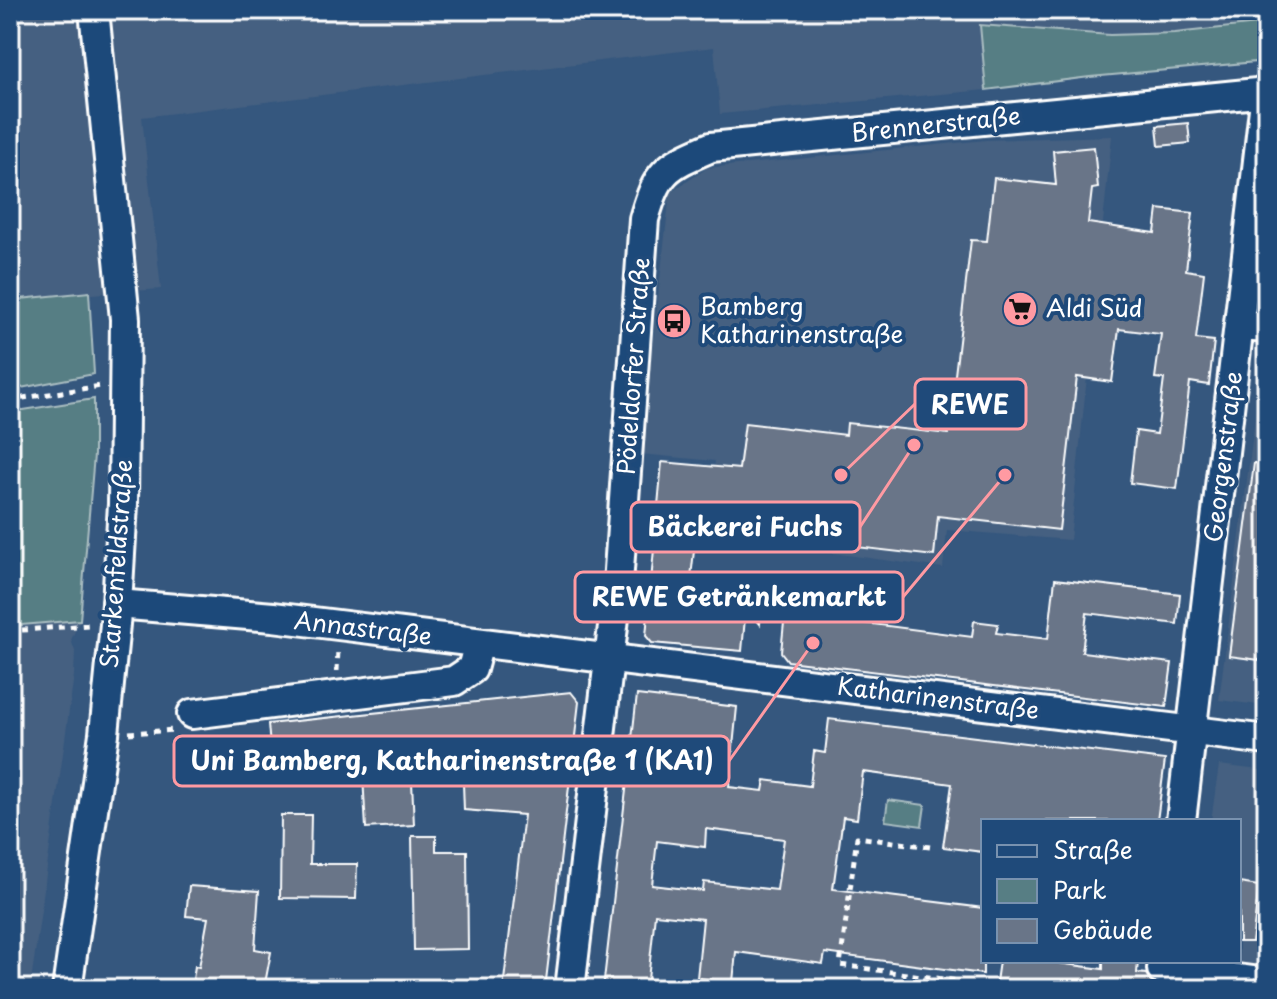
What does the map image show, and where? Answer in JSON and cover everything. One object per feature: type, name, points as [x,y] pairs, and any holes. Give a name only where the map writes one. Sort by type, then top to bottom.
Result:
[{"type":"street","name":"Starkenfeldstraße","points":[[67,989],[104,734],[123,504],[125,319],[94,10]]},
{"type":"street","name":"Brennerstraße","points":[[644,219],[654,184],[678,163],[711,147],[1267,92]]},
{"type":"street","name":"Georgenstraße","points":[[1181,819],[1254,327],[1267,92]]},
{"type":"street","name":"Pödeldorfer Straße","points":[[570,989],[618,584],[644,219]]},
{"type":"street","name":"Annastraße","points":[[116,614],[339,625],[608,658]]},
{"type":"street","points":[[187,722],[335,696],[454,681],[472,669],[479,643]]},
{"type":"street","name":"Katharinenstraße","points":[[608,658],[1267,740]]},
{"type":"street","points":[[1162,973],[1267,983]]},
{"type":"path","points":[[10,400],[126,382]]},
{"type":"path","points":[[10,631],[116,614]]},
{"type":"path","points":[[335,696],[339,625]]},
{"type":"path","points":[[104,734],[187,722]]},
{"type":"path","points":[[930,847],[857,837],[840,965],[958,981]]},
{"type":"shaded area","points":[[10,10],[1267,10],[1267,23],[1175,33],[1110,35],[980,25],[986,90],[720,114],[714,47],[142,117],[161,289],[10,300]]},
{"type":"shaded area","points":[[1112,136],[1070,540],[947,530],[943,568],[706,536],[715,461],[640,454],[670,193],[707,168],[986,140]]},
{"type":"shaded area","points":[[1267,323],[1267,706],[1219,700]]},
{"type":"shaded area","points":[[80,620],[71,640],[75,651],[74,675],[30,989],[10,989],[10,626]]},
{"type":"shaded area","points":[[1219,765],[1267,771],[1267,989],[1190,989],[1194,963],[1241,963],[1241,819],[1211,819]]},
{"type":"green space","points":[[1267,23],[1267,61],[986,90],[980,25],[1110,35],[1175,33]]},
{"type":"green space","points":[[89,292],[94,374],[10,390],[10,300]]},
{"type":"green space","points":[[94,399],[94,455],[80,620],[10,626],[10,412]]},
{"type":"green space","points":[[888,800],[925,805],[922,826],[885,821]]},
{"type":"building","points":[[1188,123],[1190,143],[1159,146],[1157,126]]},
{"type":"building","points":[[1094,147],[1098,188],[1092,189],[1088,223],[1155,233],[1158,209],[1193,213],[1186,270],[1204,273],[1196,339],[1214,341],[1209,385],[1190,382],[1177,489],[1130,483],[1136,431],[1157,434],[1164,379],[1155,378],[1161,334],[1119,329],[1112,382],[1077,377],[1059,530],[938,516],[934,556],[700,529],[699,543],[695,542],[690,586],[739,591],[740,577],[764,579],[760,624],[746,607],[742,651],[652,643],[646,636],[662,462],[739,469],[745,423],[846,435],[847,423],[948,434],[971,240],[987,241],[994,178],[1056,185],[1053,151]]},
{"type":"building","points":[[1254,463],[1267,464],[1267,661],[1229,656]]},
{"type":"building","points":[[1055,579],[1180,594],[1177,624],[1087,613],[1082,652],[1172,663],[1166,707],[788,661],[781,652],[786,603],[812,605],[810,616],[972,637],[974,621],[998,624],[996,633],[1048,639]]},
{"type":"building","points":[[571,692],[579,702],[545,989],[503,989],[524,815],[464,810],[462,756],[411,760],[414,825],[366,828],[362,759],[272,769],[268,724]]},
{"type":"building","points":[[637,695],[737,707],[729,787],[763,791],[765,780],[810,786],[814,751],[825,753],[829,719],[1165,760],[1157,819],[981,819],[981,852],[943,847],[952,784],[863,772],[857,819],[843,817],[833,889],[981,908],[983,974],[825,953],[823,964],[736,952],[733,982],[697,978],[703,919],[655,914],[647,989],[603,989]],"holes":[[[706,829],[784,839],[777,890],[704,882],[703,891],[652,885],[657,841],[705,847]]]},
{"type":"building","points":[[281,815],[311,815],[310,864],[357,864],[356,899],[280,898]]},
{"type":"building","points":[[412,836],[436,836],[436,851],[467,851],[468,949],[414,950]]},
{"type":"building","points":[[1241,883],[1259,886],[1252,942],[1241,942]]},
{"type":"building","points":[[189,886],[259,891],[255,949],[271,952],[264,989],[192,986],[195,966],[199,967],[208,918],[186,916]]},
{"type":"building","points":[[999,963],[1058,963],[1103,969],[1103,963],[1138,963],[1137,973],[1146,974],[1151,982],[1158,985],[1158,989],[995,989]]},
{"type":"place","name":"Aldi Süd","points":[[1020,309]]},
{"type":"place","name":"Bamberg Katharinenstraße","points":[[674,321]]},
{"type":"place","name":"Bäckerei Fuchs","points":[[914,445]]},
{"type":"place","name":"REWE","points":[[841,475]]},
{"type":"place","name":"REWE Getränkemarkt","points":[[1005,475]]},
{"type":"place","name":"Uni Bamberg, Katharinenstraße 1 (KA1)","points":[[813,643]]}]
